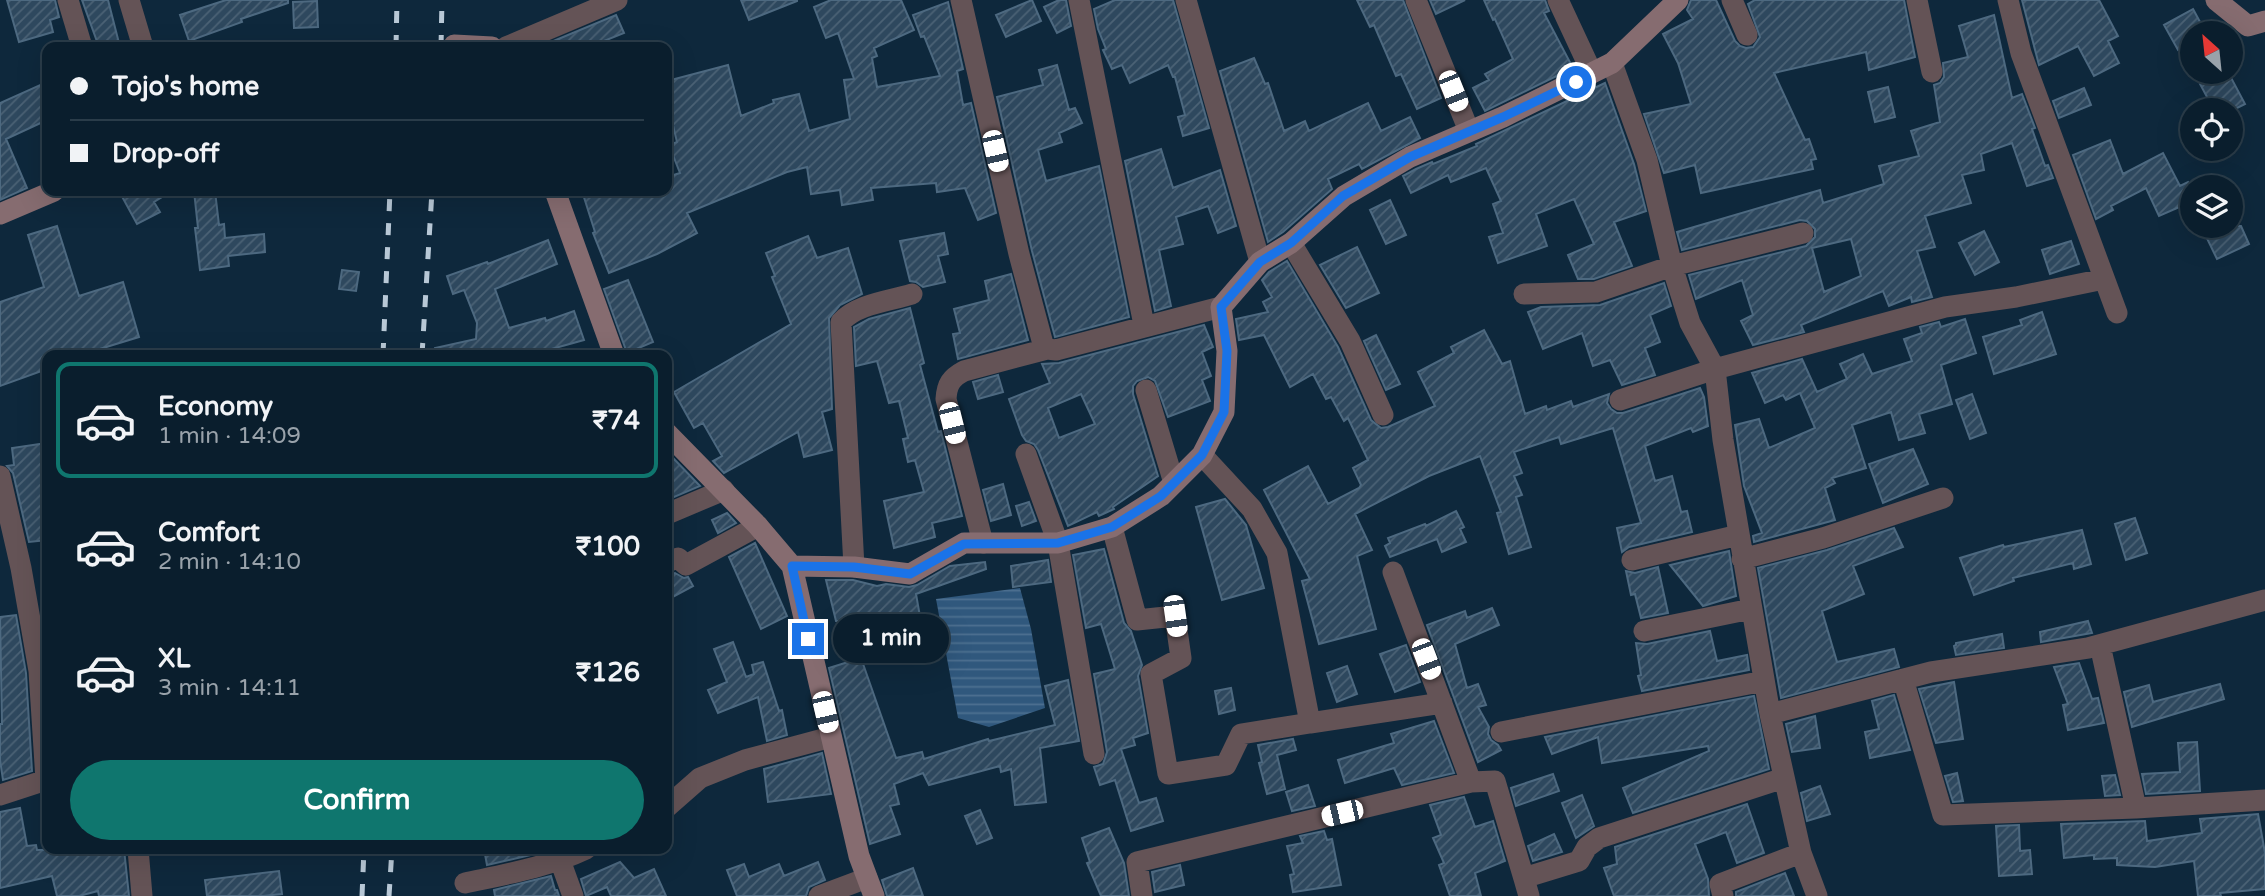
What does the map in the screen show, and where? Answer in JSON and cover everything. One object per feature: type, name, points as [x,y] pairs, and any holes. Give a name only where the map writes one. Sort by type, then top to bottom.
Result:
[{"type":"street","points":[[68,0],[81,42]]},
{"type":"street","points":[[129,0],[142,42]]},
{"type":"street","points":[[518,42],[617,0]]},
{"type":"street","points":[[961,0],[1019,254],[1043,344],[1047,349]]},
{"type":"street","points":[[1079,0],[1144,325]]},
{"type":"street","points":[[1186,0],[1260,262]]},
{"type":"street","points":[[1416,0],[1469,131]]},
{"type":"street","points":[[1558,0],[1592,73]]},
{"type":"street","points":[[983,544],[946,399],[952,378],[964,372],[1047,349],[1056,349],[1221,307],[1260,262],[1291,243],[1343,196],[1410,157],[1612,63],[1678,0]]},
{"type":"street","points":[[1732,0],[1747,35]]},
{"type":"street","points":[[1917,0],[1932,72]]},
{"type":"street","points":[[2008,0],[2021,53],[2117,313]]},
{"type":"street","points":[[2216,0],[2248,26],[2265,21]]},
{"type":"street","points":[[1612,63],[1647,160],[1672,266],[1690,323],[1716,369],[1723,440],[1770,714],[1801,853],[1817,896]]},
{"type":"street","points":[[0,214],[42,196]]},
{"type":"street","points":[[557,196],[612,350]]},
{"type":"street","points":[[1524,294],[1596,292],[1672,266],[1803,233]]},
{"type":"street","points":[[1291,243],[1350,341],[1383,415]]},
{"type":"street","points":[[1620,400],[1716,369],[1945,307],[2015,297],[2104,279]]},
{"type":"street","points":[[854,567],[841,322],[848,314],[858,310],[912,294]]},
{"type":"street","points":[[792,566],[854,567],[910,574],[964,544],[1058,543],[1112,527],[1161,496],[1202,455],[1224,412],[1227,351],[1221,307]]},
{"type":"street","points":[[1146,390],[1174,483]]},
{"type":"street","points":[[672,438],[758,526],[792,566],[859,856],[871,887],[819,896]]},
{"type":"street","points":[[1026,454],[1058,543],[1094,754]]},
{"type":"street","points":[[1202,455],[1252,509],[1278,553],[1310,723]]},
{"type":"street","points":[[0,475],[38,605],[42,712]]},
{"type":"street","points":[[672,512],[724,490]]},
{"type":"street","points":[[1742,559],[1823,538],[1943,498]]},
{"type":"street","points":[[672,560],[678,558],[686,565],[758,526]]},
{"type":"street","points":[[1112,527],[1137,620],[1175,616],[1181,658],[1150,674],[1168,774],[1226,765],[1241,733],[1442,703]]},
{"type":"street","points":[[1632,560],[1739,535]]},
{"type":"street","points":[[1393,572],[1471,782]]},
{"type":"street","points":[[1770,714],[1931,672],[2100,645],[2265,600]]},
{"type":"street","points":[[1644,631],[1751,609]]},
{"type":"street","points":[[2100,645],[2136,808]]},
{"type":"street","points":[[1903,679],[1943,815],[2265,800]]},
{"type":"street","points":[[1501,732],[1764,681]]},
{"type":"street","points":[[672,802],[699,778],[745,760],[831,737]]},
{"type":"street","points":[[1527,889],[1530,876],[1579,861],[1587,847],[1599,838],[1784,778]]},
{"type":"street","points":[[1142,896],[1137,862],[1471,782],[1495,781],[1527,889]]},
{"type":"street","points":[[0,795],[42,782]]},
{"type":"street","points":[[1723,896],[1720,884],[1801,853]]},
{"type":"street","points":[[139,854],[142,896]]},
{"type":"street","points":[[465,883],[518,872],[559,855],[573,896]]},
{"type":"water","points":[[1020,588],[1031,629],[1045,708],[989,727],[958,718],[936,599]]},
{"type":"building","points":[[7,0],[55,0],[59,17],[50,20],[53,32],[19,42]]},
{"type":"building","points":[[82,0],[108,0],[119,42],[97,42]]},
{"type":"building","points":[[226,0],[288,0],[288,3],[189,41],[180,15]]},
{"type":"building","points":[[741,0],[797,0],[797,1],[749,20]]},
{"type":"building","points":[[831,0],[901,0],[914,30],[874,48],[877,56],[872,58],[877,87],[940,76],[913,15],[948,2],[963,69],[957,71],[963,105],[971,103],[996,213],[978,220],[965,188],[937,192],[936,183],[871,188],[873,200],[842,205],[840,190],[811,194],[807,167],[787,172],[687,213],[697,233],[657,254],[609,273],[593,233],[595,232],[584,196],[672,196],[672,175],[680,173],[672,153],[672,144],[677,142],[672,121],[672,80],[728,65],[741,116],[774,103],[773,100],[799,94],[809,131],[850,119],[844,80],[854,79],[838,33],[826,38],[814,7]]},
{"type":"building","points":[[1032,0],[1041,21],[1006,37],[996,15]]},
{"type":"building","points":[[1059,0],[1066,0],[1071,26],[1057,33],[1044,7]]},
{"type":"building","points":[[1115,0],[1173,0],[1209,128],[1183,136],[1178,117],[1185,115],[1175,77],[1168,65],[1130,83],[1122,65],[1112,69],[1103,50],[1106,49],[1094,9]]},
{"type":"building","points":[[1357,0],[1403,0],[1441,98],[1417,109],[1401,74],[1396,76],[1374,25],[1370,27]]},
{"type":"building","points":[[1430,0],[1465,0],[1436,14]]},
{"type":"building","points":[[1484,0],[1545,0],[1549,11],[1544,13],[1573,68],[1485,111],[1473,88],[1489,80],[1485,74],[1513,59]]},
{"type":"building","points":[[1691,0],[1716,0],[1735,41],[1746,48],[1753,47],[1760,37],[1748,4],[1755,0],[1904,0],[1915,57],[1869,70],[1866,52],[1774,73],[1805,140],[1809,139],[1816,159],[1811,160],[1813,169],[1701,193],[1695,165],[1664,173],[1644,114],[1691,104],[1678,63],[1663,34],[1693,19],[1687,10]]},
{"type":"building","points":[[2022,0],[2099,0],[2118,36],[2108,41],[2119,63],[2094,76],[2078,46],[2039,65]]},
{"type":"building","points":[[317,1],[318,27],[294,28],[293,2]]},
{"type":"building","points":[[2193,9],[2200,21],[2180,21],[2178,50],[2164,25]]},
{"type":"building","points":[[616,15],[624,33],[602,42],[551,42]]},
{"type":"building","points":[[1994,15],[2012,98],[2022,94],[2045,166],[2048,165],[2053,178],[2027,186],[2012,143],[1981,154],[1984,170],[1962,175],[1971,203],[1925,216],[1935,247],[1917,251],[1932,297],[1912,302],[1911,297],[1889,306],[1883,291],[1801,325],[1804,332],[1753,345],[1741,321],[1753,315],[1742,280],[1696,299],[1689,275],[1806,246],[1815,237],[1815,229],[1807,221],[1800,220],[1682,250],[1677,232],[1820,190],[1823,203],[1884,184],[1879,166],[1919,156],[1911,131],[1940,122],[1934,85],[1940,83],[1944,77],[1943,63],[1968,57],[1959,26]],"holes":[[[1851,239],[1861,276],[1824,292],[1812,248]]]},
{"type":"building","points":[[1254,58],[1265,84],[1268,83],[1284,131],[1305,121],[1309,131],[1368,103],[1381,131],[1410,117],[1420,138],[1362,169],[1359,164],[1328,179],[1332,189],[1268,242],[1220,71]]},
{"type":"building","points":[[1057,65],[1069,110],[1075,108],[1082,123],[1059,133],[1062,142],[1038,150],[1046,181],[1099,166],[1129,317],[1055,337],[1032,251],[997,97],[1043,85],[1039,70]]},
{"type":"building","points":[[1605,83],[1634,164],[1646,211],[1614,222],[1632,266],[1594,279],[1578,279],[1568,255],[1594,244],[1574,199],[1536,214],[1547,246],[1498,263],[1489,237],[1503,233],[1493,204],[1501,201],[1486,168],[1451,182],[1448,175],[1411,193],[1403,176],[1477,146],[1476,144]]},
{"type":"building","points":[[42,84],[42,122],[6,139],[27,188],[0,200],[0,103]]},
{"type":"building","points":[[2200,84],[2234,84],[2242,98],[2208,98]]},
{"type":"building","points":[[1888,87],[1895,117],[1875,122],[1868,92]]},
{"type":"building","points":[[2084,88],[2091,105],[2059,118],[2053,101]]},
{"type":"building","points":[[2110,140],[2123,174],[2163,153],[2180,186],[2180,207],[2159,216],[2146,188],[2111,206],[2113,210],[2096,219],[2073,155]]},
{"type":"building","points":[[1161,149],[1173,188],[1220,170],[1236,226],[1218,233],[1208,206],[1176,217],[1183,244],[1159,250],[1171,306],[1155,311],[1125,161]]},
{"type":"building","points":[[122,196],[164,196],[154,202],[160,212],[137,224]]},
{"type":"building","points":[[195,196],[216,196],[219,225],[224,224],[225,238],[264,234],[265,252],[228,256],[229,266],[200,270],[195,228],[198,228]]},
{"type":"building","points":[[1390,200],[1406,235],[1386,244],[1370,210]]},
{"type":"building","points":[[57,226],[79,296],[123,282],[139,337],[97,350],[42,350],[42,371],[0,386],[0,302],[44,287],[28,235]]},
{"type":"building","points":[[2243,230],[2249,244],[2217,259],[2207,238],[2243,238]]},
{"type":"building","points":[[1984,231],[1999,262],[1975,275],[1959,243]]},
{"type":"building","points":[[944,233],[948,254],[938,256],[945,282],[923,287],[910,281],[900,241]]},
{"type":"building","points":[[808,236],[817,258],[848,248],[862,294],[840,305],[829,318],[832,409],[822,412],[832,450],[804,457],[798,432],[724,473],[713,461],[722,456],[703,423],[694,428],[674,392],[791,324],[772,277],[775,276],[766,253]]},
{"type":"building","points":[[548,240],[557,264],[495,289],[509,328],[545,318],[546,321],[574,311],[584,340],[548,350],[435,350],[476,339],[477,323],[464,290],[453,294],[447,276],[487,262],[488,264]]},
{"type":"building","points":[[2071,241],[2079,264],[2050,274],[2042,250]]},
{"type":"building","points":[[1357,247],[1379,293],[1346,308],[1320,265]]},
{"type":"building","points":[[1287,261],[1338,347],[1371,420],[1381,428],[1435,406],[1418,372],[1454,353],[1451,347],[1484,330],[1502,364],[1510,361],[1525,414],[1546,406],[1547,410],[1571,401],[1573,407],[1609,394],[1607,403],[1611,409],[1623,413],[1700,388],[1708,426],[1693,432],[1691,428],[1645,446],[1655,481],[1672,476],[1681,512],[1687,511],[1692,532],[1629,547],[1622,552],[1617,528],[1641,523],[1613,428],[1561,444],[1559,437],[1514,452],[1522,473],[1514,476],[1522,495],[1516,497],[1531,547],[1509,554],[1497,513],[1501,512],[1480,456],[1429,476],[1355,514],[1372,550],[1357,556],[1376,629],[1319,644],[1302,581],[1310,579],[1264,490],[1308,466],[1328,504],[1359,488],[1361,485],[1353,468],[1368,460],[1348,418],[1344,421],[1331,397],[1326,399],[1313,374],[1290,387],[1264,335],[1239,340],[1236,319],[1268,312],[1263,302],[1272,297],[1262,280],[1269,272]]},
{"type":"building","points":[[342,270],[359,272],[356,291],[339,289]]},
{"type":"building","points":[[1011,274],[1028,340],[958,359],[953,334],[960,333],[954,309],[989,300],[985,281]]},
{"type":"building","points":[[628,280],[653,342],[634,350],[626,350],[604,289]]},
{"type":"building","points":[[1664,283],[1671,306],[1650,315],[1660,342],[1645,348],[1655,375],[1622,385],[1610,360],[1593,366],[1582,333],[1543,349],[1528,312],[1541,307],[1600,305]]},
{"type":"building","points":[[910,308],[924,363],[920,365],[938,432],[941,431],[962,516],[932,523],[935,537],[894,548],[884,501],[924,492],[915,460],[908,462],[903,439],[908,438],[899,401],[889,403],[877,361],[856,366],[854,327],[869,319]]},
{"type":"building","points":[[2042,312],[2056,354],[1994,374],[1983,337],[2022,325],[2020,320]]},
{"type":"building","points":[[1965,319],[1976,353],[1941,365],[1952,404],[1919,414],[1925,433],[1899,440],[1891,412],[1852,425],[1866,468],[1832,478],[1835,483],[1825,488],[1835,520],[1754,542],[1753,536],[1762,533],[1744,486],[1735,425],[1759,419],[1769,448],[1815,428],[1800,393],[1786,400],[1783,395],[1765,403],[1752,373],[1802,359],[1817,392],[1847,379],[1840,364],[1863,354],[1872,374],[1912,361],[1904,339],[1922,333],[1920,327],[1939,322],[1941,327]]},
{"type":"building","points":[[1204,325],[1213,347],[1202,352],[1211,376],[1202,380],[1210,401],[1168,417],[1155,381],[1148,377],[1137,381],[1133,386],[1133,394],[1158,476],[1113,507],[1114,509],[1099,516],[1097,512],[1068,526],[1038,450],[1022,435],[1009,399],[1050,383],[1042,364],[1059,363]],"holes":[[[1081,394],[1095,424],[1059,438],[1048,408]]]},
{"type":"building","points":[[1376,335],[1400,384],[1386,390],[1364,341]]},
{"type":"building","points":[[998,375],[1003,392],[978,399],[973,382]]},
{"type":"building","points":[[1972,394],[1986,433],[1970,439],[1956,400]]},
{"type":"building","points":[[42,444],[42,541],[29,542],[13,473],[7,466],[14,465],[12,448]]},
{"type":"building","points":[[1913,449],[1928,484],[1883,503],[1869,464]]},
{"type":"building","points":[[672,458],[700,486],[672,498]]},
{"type":"building","points":[[1003,484],[1011,515],[991,521],[983,490]]},
{"type":"building","points":[[1225,499],[1246,525],[1264,588],[1222,600],[1196,507]]},
{"type":"building","points":[[1029,502],[1036,521],[1022,526],[1016,506]]},
{"type":"building","points":[[1456,511],[1464,527],[1460,529],[1466,542],[1442,552],[1437,539],[1390,557],[1385,546],[1390,543],[1388,538],[1425,524],[1426,526]]},
{"type":"building","points":[[727,513],[736,523],[718,533],[712,520]]},
{"type":"building","points":[[2135,518],[2147,553],[2126,560],[2115,524]]},
{"type":"building","points":[[1894,528],[1903,547],[1853,566],[1864,594],[1822,611],[1837,662],[1894,649],[1899,667],[1781,698],[1758,568],[1827,550]]},
{"type":"building","points":[[2082,530],[2091,564],[2074,569],[2073,563],[2013,578],[2014,581],[1974,595],[1960,558],[2003,545],[2004,547]]},
{"type":"building","points":[[755,543],[787,616],[761,629],[729,557]]},
{"type":"building","points":[[1104,549],[1124,623],[1131,631],[1142,665],[1138,676],[1148,733],[1133,738],[1135,745],[1121,749],[1139,803],[1156,798],[1163,821],[1131,831],[1115,780],[1100,785],[1094,767],[1103,764],[1107,752],[1094,674],[1115,669],[1101,624],[1086,628],[1073,555]]},
{"type":"building","points":[[1729,551],[1736,596],[1703,606],[1670,565]]},
{"type":"building","points":[[1048,560],[1051,582],[1013,587],[1011,566]]},
{"type":"building","points":[[985,562],[986,569],[916,594],[922,628],[888,634],[886,621],[836,621],[826,580],[853,580],[877,586],[886,584],[909,587],[950,566]]},
{"type":"building","points":[[1658,567],[1668,613],[1641,618],[1635,594],[1631,595],[1626,571],[1635,573]]},
{"type":"building","points":[[672,574],[688,577],[693,586],[672,597]]},
{"type":"building","points":[[1492,608],[1499,625],[1455,644],[1467,688],[1478,684],[1486,705],[1478,707],[1489,727],[1491,740],[1501,750],[1478,762],[1427,625],[1465,611],[1467,618]]},
{"type":"building","points":[[16,615],[26,673],[32,771],[3,780],[0,760],[0,617]]},
{"type":"building","points":[[2088,621],[2092,633],[2041,642],[2040,632]]},
{"type":"building","points":[[1710,631],[1717,661],[1747,655],[1749,670],[1642,691],[1638,676],[1641,675],[1636,643],[1647,644]]},
{"type":"building","points":[[2002,634],[2004,648],[1956,655],[1956,643]]},
{"type":"building","points":[[733,642],[746,677],[754,674],[752,665],[763,662],[779,711],[782,710],[787,735],[767,741],[758,697],[718,713],[708,690],[727,682],[714,649]]},
{"type":"building","points":[[1406,645],[1420,682],[1395,692],[1380,654]]},
{"type":"building","points":[[861,658],[896,758],[922,752],[924,759],[988,739],[989,741],[1055,725],[1045,686],[1068,680],[1079,741],[1040,748],[1046,802],[1015,805],[1011,769],[1001,772],[1000,766],[929,785],[923,773],[894,784],[899,804],[890,806],[900,834],[870,844],[829,668]]},
{"type":"building","points":[[2079,663],[2092,699],[2098,698],[2104,723],[2068,730],[2063,705],[2068,704],[2054,667]]},
{"type":"building","points":[[1347,666],[1357,694],[1337,702],[1327,673]]},
{"type":"building","points":[[1954,682],[1963,739],[1936,743],[1919,689]]},
{"type":"building","points":[[2220,684],[2224,699],[2132,727],[2124,692],[2149,685],[2153,702]]},
{"type":"building","points":[[1231,688],[1235,710],[1219,714],[1215,691]]},
{"type":"building","points":[[1894,695],[1910,750],[1870,758],[1865,732],[1879,729],[1872,701]]},
{"type":"building","points":[[1754,696],[1769,769],[1633,813],[1623,788],[1709,751],[1708,746],[1602,763],[1598,737],[1552,754],[1545,737]]},
{"type":"building","points":[[1815,716],[1820,748],[1792,752],[1786,724]]},
{"type":"building","points":[[1434,721],[1454,773],[1402,785],[1394,768],[1345,783],[1338,760],[1394,743],[1391,734]]},
{"type":"building","points":[[1293,739],[1296,750],[1277,755],[1285,789],[1267,794],[1259,763],[1262,762],[1258,745]]},
{"type":"building","points":[[2197,742],[2200,791],[2146,794],[2142,774],[2180,772],[2178,743]]},
{"type":"building","points":[[822,753],[831,794],[768,802],[764,769]]},
{"type":"building","points":[[1957,773],[1963,801],[1953,802],[1945,776]]},
{"type":"building","points":[[1553,774],[1559,791],[1516,806],[1511,788]]},
{"type":"building","points":[[2115,775],[2120,795],[2105,796],[2102,776]]},
{"type":"building","points":[[1308,785],[1315,806],[1292,811],[1286,792]]},
{"type":"building","points":[[1820,786],[1830,814],[1807,821],[1801,793]]},
{"type":"building","points":[[1582,795],[1594,826],[1576,838],[1562,803]]},
{"type":"building","points":[[1464,797],[1475,827],[1493,821],[1505,861],[1475,873],[1481,896],[1450,896],[1439,865],[1444,863],[1433,838],[1441,835],[1430,805]]},
{"type":"building","points":[[1747,804],[1764,853],[1737,863],[1726,832],[1695,844],[1708,879],[1709,896],[1614,896],[1604,868],[1617,864],[1615,847]]},
{"type":"building","points":[[20,808],[27,846],[36,845],[37,850],[42,850],[42,854],[125,854],[129,896],[99,896],[98,891],[79,896],[57,896],[52,876],[0,888],[0,812]]},
{"type":"building","points":[[980,810],[992,838],[977,844],[965,816]]},
{"type":"building","points":[[2258,814],[2265,853],[2265,889],[2220,893],[2221,896],[2198,896],[2194,861],[2155,867],[2117,865],[2117,858],[2094,859],[2094,855],[2064,858],[2061,824],[2145,821],[2147,841],[2202,833],[2200,819]]},
{"type":"building","points":[[2019,825],[2020,851],[2030,850],[2032,874],[1999,876],[1996,826]]},
{"type":"building","points":[[1109,828],[1124,863],[1129,896],[1101,896],[1087,863],[1090,862],[1082,838]]},
{"type":"building","points":[[1324,831],[1327,840],[1332,839],[1341,885],[1293,892],[1290,875],[1294,874],[1287,846],[1303,843],[1300,836]]},
{"type":"building","points":[[1554,834],[1562,852],[1533,861],[1528,846]]},
{"type":"building","points":[[485,854],[535,854],[487,865]]},
{"type":"building","points":[[620,862],[634,878],[654,869],[666,896],[611,896],[607,887],[586,896],[581,879]]},
{"type":"building","points":[[818,862],[825,880],[809,887],[806,896],[737,896],[727,870],[744,864],[749,877],[779,864],[784,876]]},
{"type":"building","points":[[1180,865],[1184,885],[1155,892],[1152,872]]},
{"type":"building","points":[[913,868],[923,896],[887,896],[882,880]]},
{"type":"building","points":[[279,871],[282,894],[207,896],[205,880]]},
{"type":"building","points":[[1785,873],[1794,896],[1736,896],[1736,892]]},
{"type":"building","points":[[551,876],[559,896],[495,896],[494,890]]},
{"type":"railway","points":[[396,42],[397,0]]},
{"type":"railway","points":[[441,42],[442,0]]},
{"type":"railway","points":[[383,350],[390,196]]},
{"type":"railway","points":[[422,350],[432,196]]},
{"type":"railway","points":[[362,896],[364,854]]},
{"type":"railway","points":[[389,896],[392,854]]},
{"type":"route","points":[[808,639],[792,566],[854,567],[910,574],[964,544],[1058,543],[1112,527],[1161,496],[1202,455],[1224,412],[1227,351],[1221,307],[1260,262],[1291,243],[1343,196],[1410,157],[1576,82]]}]
